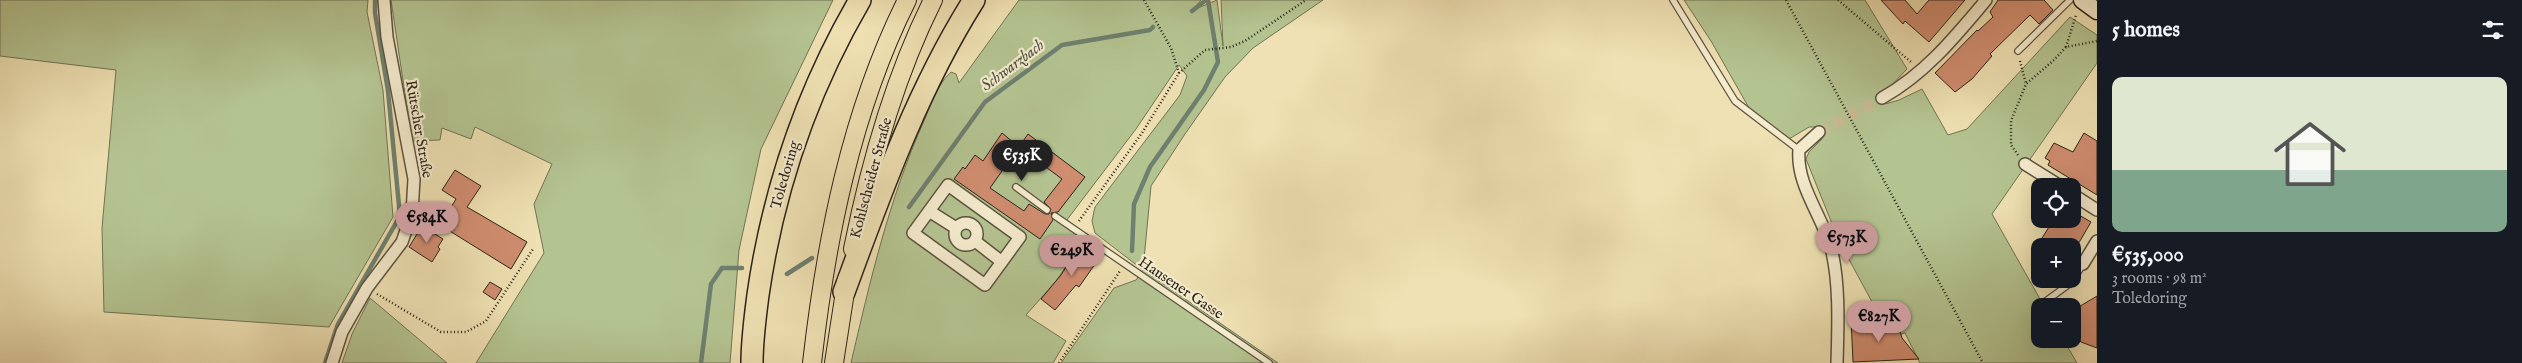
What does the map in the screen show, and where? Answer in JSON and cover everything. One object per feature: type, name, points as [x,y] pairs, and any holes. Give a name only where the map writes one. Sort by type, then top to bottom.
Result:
[{"type":"highway","name":"Toledoring","points":[[752,363],[762,268],[774,210],[793,145],[818,79],[860,0]]},
{"type":"highway","points":[[844,292],[890,171],[923,93],[974,0]]},
{"type":"main road","name":"Kohlscheider Straße","points":[[812,363],[822,283],[844,179],[883,54],[907,0]]},
{"type":"main road","name":"Kohlscheider Straße","points":[[834,363],[844,292],[860,212],[875,155],[906,60],[933,0]]},
{"type":"street","name":"Rütscher Straße","points":[[332,363],[342,332],[367,288],[402,242],[412,213],[414,179],[387,37],[384,0]]},
{"type":"street","points":[[1882,98],[1905,86],[1922,72],[1986,0]]},
{"type":"street","points":[[1819,132],[1799,150],[1798,165],[1824,228],[1833,257],[1837,307],[1837,363]]},
{"type":"street","points":[[2025,164],[2047,178]]},
{"type":"street","points":[[948,185],[1020,237],[985,285],[913,233],[929,211],[948,185]]},
{"type":"street","points":[[2081,200],[2097,210]]},
{"type":"street","points":[[929,211],[956,228],[962,223],[971,224],[977,232],[975,241],[1002,262]]},
{"type":"street","points":[[2083,264],[2097,241]]},
{"type":"lane","points":[[1674,0],[1735,101],[1779,137],[1799,150]]},
{"type":"lane","points":[[2018,50],[2084,3]]},
{"type":"lane","points":[[1016,187],[1047,210]]},
{"type":"lane","name":"Hausener Gasse","points":[[1055,216],[1269,363]]},
{"type":"lane","points":[[2050,298],[2072,282],[2083,264]]},
{"type":"path","points":[[1144,0],[1172,48],[1180,73]]},
{"type":"path","points":[[1074,228],[1142,133],[1180,73],[1205,50],[1231,47],[1245,41],[1306,0]]},
{"type":"path","points":[[1786,0],[1982,363]]},
{"type":"path","points":[[1838,0],[1922,72]]},
{"type":"path","points":[[2025,164],[2011,146],[2011,121],[2026,84],[2066,47],[2074,19],[2084,3]]},
{"type":"path","points":[[2066,47],[2097,41]]},
{"type":"path","points":[[2018,50],[2026,84]]},
{"type":"path","points":[[367,288],[441,332],[466,332],[486,321],[533,248]]},
{"type":"path","points":[[1059,363],[1124,264]]},
{"type":"green space","points":[[0,0],[368,0],[367,12],[383,90],[393,217],[329,327],[104,312],[102,228],[116,70],[0,56]]},
{"type":"green space","points":[[391,0],[833,0],[761,149],[739,250],[730,363],[476,363],[544,253],[534,204],[552,164],[475,127],[471,139],[442,128],[440,140],[412,141]]},
{"type":"green space","points":[[1019,0],[1201,0],[1193,10],[1217,0],[1223,46],[1221,0],[1323,0],[1253,48],[1225,77],[1185,134],[1151,186],[1143,270],[1095,233],[1092,221],[1095,207],[1180,95],[1187,76],[1179,65],[1136,129],[1063,225],[1089,244],[1079,258],[1074,255],[1056,281],[1026,315],[1066,341],[1053,363],[851,363],[873,271],[891,210],[912,150],[935,95],[951,72],[956,74],[959,83]]},
{"type":"green space","points":[[1684,0],[1865,0],[1907,69],[1888,89],[1879,92],[1885,104],[1899,100],[1922,89],[1948,135],[1967,129],[2070,17],[2097,35],[2097,63],[1992,214],[2031,283],[2031,288],[2034,288],[2039,298],[2031,298],[2031,348],[2068,348],[2077,363],[1920,363],[1905,333],[1891,337],[1839,241],[1806,159],[1809,152],[1822,139],[1817,127],[1809,127],[1789,139],[1749,108],[1711,41]]},
{"type":"green space","points":[[1143,270],[1278,363],[1061,363],[1114,288],[1136,280]]},
{"type":"green space","points":[[370,298],[447,363],[342,363],[352,334]]},
{"type":"building","points":[[1881,0],[1905,0],[1917,14],[1929,0],[1965,0],[1929,42],[1905,21],[1903,24]]},
{"type":"building","points":[[1998,0],[2044,0],[2053,10],[2039,24],[2030,15],[1990,54],[1992,56],[1972,79],[1955,92],[1935,73],[1977,30],[1993,17],[1990,12]]},
{"type":"building","points":[[1002,133],[1019,147],[1028,134],[1085,177],[1058,212],[1051,213],[1053,220],[1040,239],[954,179],[963,167],[965,169],[975,155],[983,161]],"holes":[[[1019,147],[1062,179],[1044,202],[1051,209],[1049,214],[1045,214],[1029,204],[1024,211],[990,188]]]},
{"type":"building","points":[[2084,133],[2097,141],[2097,195],[2081,185],[2081,178],[2069,178],[2048,165],[2050,161],[2045,158],[2054,143],[2073,152]]},
{"type":"building","points":[[455,170],[481,186],[467,207],[527,242],[511,269],[440,225],[456,199],[442,190]]},
{"type":"building","points":[[2081,216],[2091,222],[2081,239],[2042,238],[2048,228],[2081,228]]},
{"type":"building","points":[[422,226],[443,239],[438,247],[440,249],[432,262],[409,247]]},
{"type":"building","points":[[1088,245],[1102,254],[1079,287],[1076,285],[1055,310],[1041,299],[1061,275],[1074,254],[1079,258]]},
{"type":"building","points":[[490,282],[502,289],[495,300],[483,292]]},
{"type":"building","points":[[2097,296],[2097,348],[2081,342],[2081,306]]},
{"type":"building","points":[[1866,317],[1867,333],[1897,322],[1902,338],[1919,359],[1853,362],[1851,318]]},
{"type":"waterway","points":[[325,363],[338,324],[400,216],[388,91],[375,13],[375,0]]},
{"type":"waterway","name":"Schwarzbach","points":[[1192,11],[1206,0]]},
{"type":"waterway","points":[[1132,251],[1134,204],[1150,167],[1204,90],[1218,62],[1208,0]]},
{"type":"waterway","name":"Schwarzbach","points":[[909,207],[985,102],[1062,45],[1150,30],[1153,27]]},
{"type":"waterway","name":"Schwarzbach","points":[[787,274],[812,258]]},
{"type":"waterway","name":"Schwarzbach","points":[[701,363],[711,284],[722,268],[742,268]]},
{"type":"tunnel","points":[[1819,132],[1882,98]]}]
